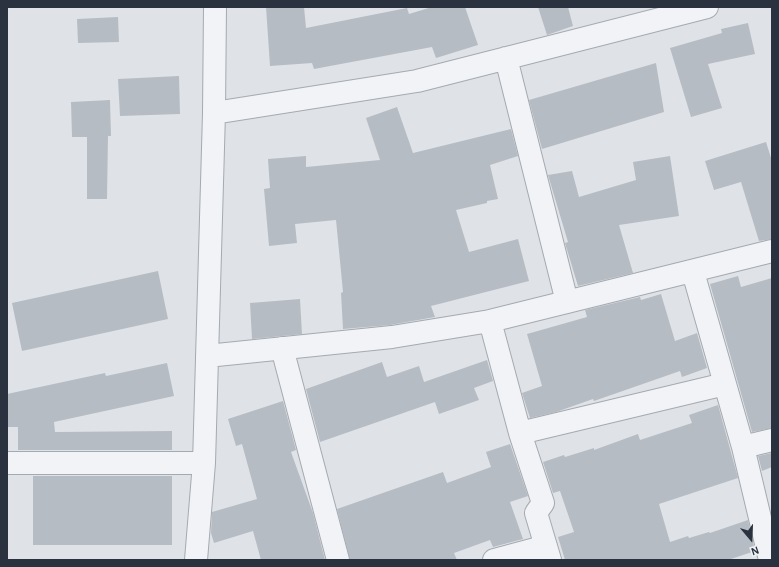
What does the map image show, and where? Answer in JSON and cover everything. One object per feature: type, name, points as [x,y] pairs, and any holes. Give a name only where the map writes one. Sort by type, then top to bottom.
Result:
[{"type":"street","points":[[196,560],[204,463],[214,113],[215,7]]},
{"type":"street","points":[[214,113],[417,81],[707,7]]},
{"type":"street","points":[[506,58],[567,302]]},
{"type":"street","points":[[207,356],[392,337],[490,321],[693,272],[772,251]]},
{"type":"street","points":[[693,272],[743,447],[770,560]]},
{"type":"street","points":[[490,321],[520,433],[543,503],[536,513],[548,553],[494,560]]},
{"type":"street","points":[[282,348],[338,560]]},
{"type":"street","points":[[520,433],[725,384]]},
{"type":"street","points":[[743,447],[772,440]]},
{"type":"street","points":[[7,463],[204,463]]},
{"type":"building","points":[[266,7],[304,7],[306,28],[407,8],[409,14],[432,7],[465,7],[478,45],[436,58],[432,47],[314,69],[312,63],[270,66]]},
{"type":"building","points":[[538,7],[568,7],[573,26],[547,35]]},
{"type":"building","points":[[118,17],[119,42],[78,43],[77,19]]},
{"type":"building","points":[[748,23],[755,54],[708,64],[722,108],[691,117],[670,48],[722,33],[721,29]]},
{"type":"building","points":[[656,63],[664,112],[542,149],[529,100]]},
{"type":"building","points":[[179,76],[180,114],[120,116],[118,79]]},
{"type":"building","points":[[110,100],[111,136],[108,136],[107,199],[87,199],[87,137],[72,137],[71,102]]},
{"type":"building","points":[[397,107],[413,153],[511,129],[518,156],[490,165],[498,199],[456,210],[469,252],[518,239],[529,281],[431,306],[435,317],[390,325],[343,329],[341,293],[343,292],[336,220],[295,224],[297,243],[269,246],[264,189],[270,188],[268,159],[306,156],[306,167],[380,160],[366,118]]},
{"type":"building","points":[[766,142],[772,161],[772,239],[759,241],[741,182],[714,190],[705,161]]},
{"type":"building","points":[[670,156],[679,216],[619,225],[633,273],[578,286],[565,243],[568,242],[548,175],[572,171],[579,197],[636,180],[633,162]]},
{"type":"building","points":[[158,271],[168,319],[22,351],[12,303]]},
{"type":"building","points":[[738,276],[741,287],[772,278],[772,428],[752,432],[710,284]]},
{"type":"building","points":[[661,294],[675,341],[697,333],[707,368],[682,377],[680,371],[594,401],[593,399],[556,412],[530,418],[522,393],[542,386],[527,334],[587,317],[585,310],[640,297],[641,300]]},
{"type":"building","points":[[300,299],[302,334],[252,339],[250,303]]},
{"type":"building","points":[[487,360],[493,381],[474,388],[479,400],[439,414],[435,402],[320,442],[306,389],[382,362],[387,377],[419,366],[424,382]]},
{"type":"building","points":[[167,363],[174,396],[54,422],[55,432],[172,431],[172,450],[18,450],[18,427],[7,427],[7,394],[105,373],[106,376]]},
{"type":"building","points":[[283,401],[296,450],[291,452],[313,513],[325,560],[261,560],[253,531],[214,543],[211,533],[212,512],[257,499],[242,444],[236,446],[228,419]]},
{"type":"building","points":[[718,405],[738,478],[659,504],[670,542],[688,536],[689,538],[709,532],[710,533],[748,520],[755,551],[728,560],[565,560],[558,537],[574,532],[560,491],[553,493],[543,462],[564,455],[565,457],[594,448],[594,450],[638,434],[640,440],[692,423],[689,415]]},
{"type":"building","points":[[510,444],[528,496],[510,502],[523,539],[493,547],[490,540],[454,553],[457,560],[350,560],[337,509],[443,472],[447,483],[491,467],[486,452]]},
{"type":"building","points":[[772,453],[772,467],[762,471],[758,456]]},
{"type":"building","points":[[33,476],[172,476],[172,545],[33,545]]}]
